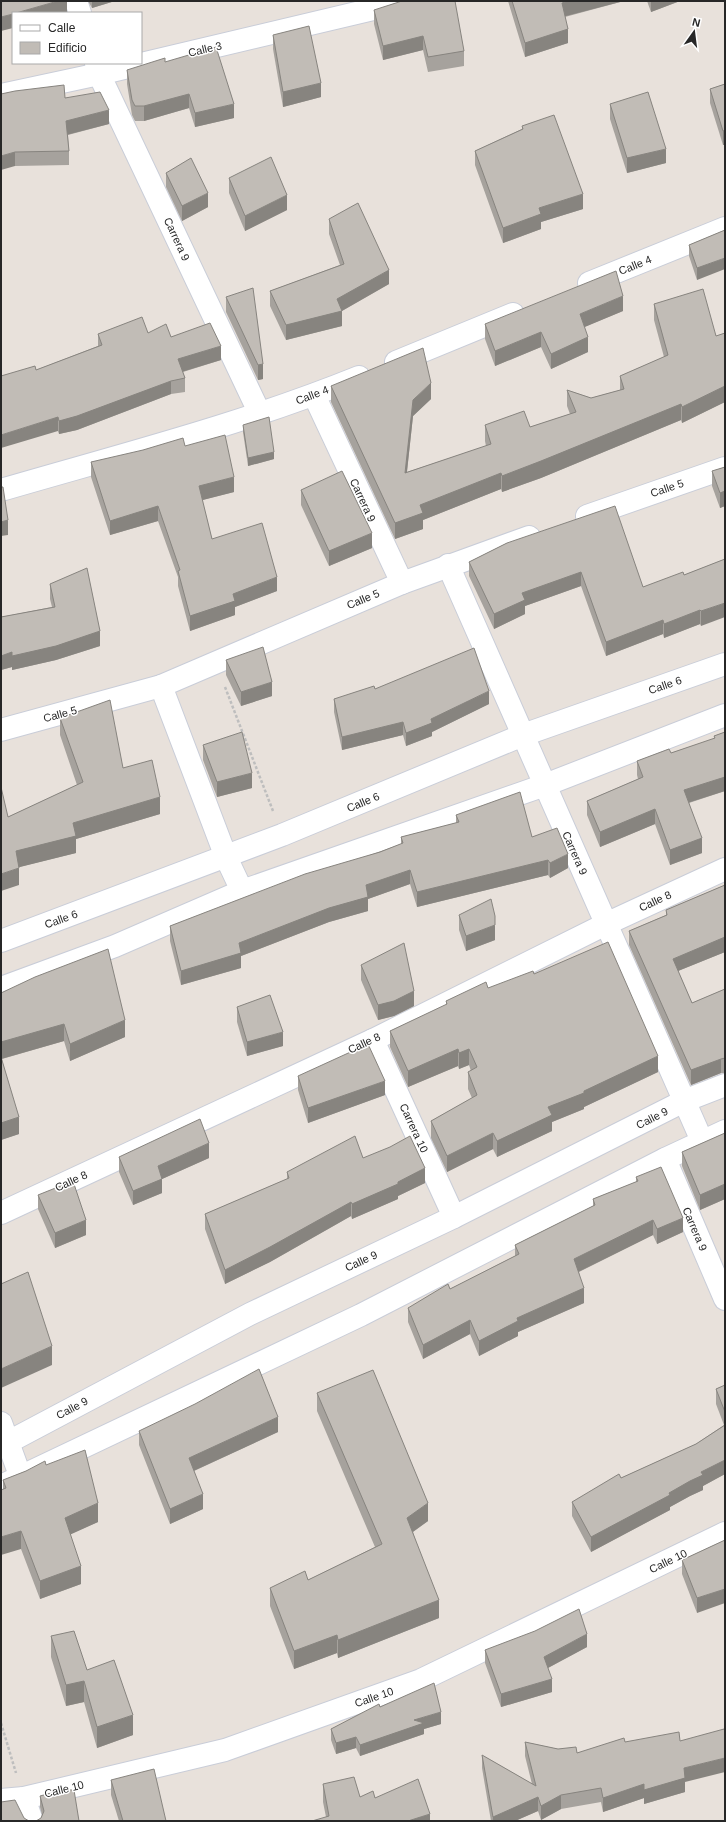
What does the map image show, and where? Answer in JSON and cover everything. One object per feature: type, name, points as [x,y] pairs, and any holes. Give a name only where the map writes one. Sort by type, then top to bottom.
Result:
[{"type":"street","points":[[76,1],[80,12]]},
{"type":"street","name":"Calle 3","points":[[142,58],[408,1]]},
{"type":"street","name":"Calle 3","points":[[1,95],[117,64]]},
{"type":"street","name":"Carrera 9","points":[[98,68],[260,414]]},
{"type":"street","name":"Calle 4","points":[[571,290],[725,228]]},
{"type":"street","name":"Calle 4","points":[[1,490],[260,414],[314,395],[534,305]]},
{"type":"street","name":"Carrera 9","points":[[314,395],[402,583]]},
{"type":"street","name":"Calle 5","points":[[568,523],[725,468]]},
{"type":"street","name":"Calle 5","points":[[1,730],[161,686],[402,583],[545,531]]},
{"type":"street","name":"Carrera 9","points":[[448,565],[702,1141]]},
{"type":"street","name":"Calle 6","points":[[1,941],[282,835],[523,735],[725,664]]},
{"type":"street","points":[[161,686],[226,857],[242,891]]},
{"type":"street","points":[[1,988],[115,946],[242,891],[544,784],[725,715]]},
{"type":"street","name":"Calle 8","points":[[1,1213],[373,1040],[606,924],[725,869]]},
{"type":"street","name":"Carrera 10","points":[[373,1040],[454,1217]]},
{"type":"street","name":"Calle 9","points":[[3,1437],[250,1314],[454,1217],[684,1102],[725,1085]]},
{"type":"street","points":[[1,1486],[21,1478],[361,1315],[665,1159],[725,1131]]},
{"type":"street","name":"Carrera 9","points":[[665,1159],[725,1299]]},
{"type":"street","points":[[3,1437],[21,1478]]},
{"type":"street","name":"Calle 10","points":[[1,1800],[24,1798],[225,1750],[421,1680],[725,1533]]},
{"type":"street","points":[[24,1798],[32,1821]]},
{"type":"path","points":[[216,662],[282,835]]},
{"type":"path","points":[[1,1723],[24,1798]]},
{"type":"building","points":[[1,1],[58,1],[20,12],[12,12],[12,14],[1,17]]},
{"type":"building","points":[[402,1],[455,1],[464,51],[428,57],[423,36],[383,46],[374,10]]},
{"type":"building","points":[[512,1],[569,1],[562,3],[568,29],[525,43]]},
{"type":"building","points":[[309,26],[321,83],[283,92],[273,35]]},
{"type":"building","points":[[216,47],[234,104],[195,113],[189,94],[144,106],[135,106],[132,100],[127,70],[165,58],[165,62]]},
{"type":"building","points":[[725,84],[725,130],[723,131],[710,89]]},
{"type":"building","points":[[64,85],[65,98],[100,92],[109,110],[66,121],[69,151],[15,152],[1,156],[1,94]]},
{"type":"building","points":[[648,92],[666,149],[627,158],[610,104]]},
{"type":"building","points":[[554,115],[583,194],[539,208],[541,214],[503,228],[475,151],[523,129],[522,126]]},
{"type":"building","points":[[271,157],[287,195],[245,216],[229,178]]},
{"type":"building","points":[[191,158],[208,193],[182,206],[166,173]]},
{"type":"building","points":[[358,203],[389,270],[337,299],[342,311],[286,325],[270,291],[344,264],[329,219]]},
{"type":"building","points":[[725,230],[725,258],[697,268],[689,245]]},
{"type":"building","points":[[616,271],[623,296],[580,314],[588,337],[551,354],[541,332],[495,351],[485,324]]},
{"type":"building","points":[[253,288],[263,364],[258,365],[226,297]]},
{"type":"building","points":[[703,289],[716,336],[725,333],[725,386],[682,407],[681,404],[541,461],[502,476],[501,473],[420,505],[423,513],[395,523],[331,386],[423,348],[431,383],[413,400],[405,473],[491,444],[485,425],[524,411],[530,427],[576,412],[567,390],[591,398],[624,389],[620,376],[668,355],[654,304]]},
{"type":"building","points":[[142,317],[148,333],[166,324],[171,337],[210,323],[221,346],[178,359],[185,378],[171,381],[77,416],[59,421],[58,417],[1,435],[1,376],[35,366],[36,370],[102,345],[98,334]]},
{"type":"building","points":[[269,417],[274,452],[248,458],[243,425]]},
{"type":"building","points":[[225,435],[234,477],[199,486],[212,539],[262,523],[277,577],[233,594],[235,601],[190,616],[178,571],[180,570],[158,506],[110,521],[91,462],[143,450],[183,438],[185,446]]},
{"type":"building","points":[[725,467],[725,491],[720,493],[712,471]]},
{"type":"building","points":[[342,471],[372,533],[329,551],[301,490]]},
{"type":"building","points":[[1,487],[3,487],[8,520],[1,522]]},
{"type":"building","points":[[615,506],[643,587],[683,572],[684,575],[725,559],[725,603],[701,611],[700,610],[664,624],[663,620],[606,642],[581,572],[522,593],[525,600],[494,614],[469,562],[507,543]]},
{"type":"building","points":[[87,568],[100,631],[56,646],[12,656],[12,652],[1,656],[1,617],[55,607],[50,584]]},
{"type":"building","points":[[263,647],[272,682],[241,692],[226,660]]},
{"type":"building","points":[[474,648],[489,691],[431,719],[432,723],[406,733],[403,722],[342,737],[334,699],[374,686],[375,689]]},
{"type":"building","points":[[110,700],[123,768],[152,760],[160,797],[73,823],[76,836],[16,851],[19,868],[1,874],[1,787],[8,817],[83,782],[60,718]]},
{"type":"building","points":[[242,732],[252,773],[217,782],[203,745]]},
{"type":"building","points":[[725,732],[725,777],[684,790],[702,838],[670,850],[655,809],[600,832],[587,801],[643,777],[637,761],[669,749],[671,753],[715,738],[714,736]]},
{"type":"building","points":[[520,792],[532,837],[557,828],[568,854],[550,863],[548,860],[417,892],[410,870],[366,885],[368,897],[329,908],[239,943],[241,953],[181,971],[170,926],[305,874],[380,852],[403,843],[401,837],[459,822],[456,815]]},
{"type":"building","points":[[725,885],[725,937],[673,959],[692,1003],[725,989],[725,1058],[691,1070],[629,931],[667,915],[666,910]]},
{"type":"building","points":[[491,899],[495,916],[495,925],[466,936],[459,915]]},
{"type":"building","points":[[608,942],[658,1056],[584,1091],[584,1093],[548,1107],[552,1115],[497,1141],[493,1133],[447,1156],[431,1121],[477,1095],[468,1072],[477,1067],[469,1049],[459,1053],[458,1049],[408,1071],[390,1031],[447,1004],[446,1001],[486,982],[488,988],[533,971],[534,974]]},
{"type":"building","points":[[404,943],[414,991],[394,1001],[378,1005],[361,965]]},
{"type":"building","points":[[108,949],[125,1020],[70,1044],[64,1024],[1,1042],[1,993],[35,977]]},
{"type":"building","points":[[270,995],[283,1032],[247,1042],[237,1007]]},
{"type":"building","points":[[368,1044],[385,1081],[308,1108],[298,1076]]},
{"type":"building","points":[[1,1057],[19,1117],[1,1123]]},
{"type":"building","points":[[200,1119],[209,1143],[158,1166],[162,1179],[133,1191],[119,1157]]},
{"type":"building","points":[[725,1133],[725,1184],[700,1195],[682,1152]]},
{"type":"building","points":[[355,1136],[363,1158],[390,1147],[410,1136],[425,1168],[398,1182],[398,1184],[352,1204],[351,1202],[225,1270],[205,1214],[289,1178],[287,1172]]},
{"type":"building","points":[[661,1167],[683,1218],[657,1229],[653,1220],[574,1259],[584,1288],[517,1318],[518,1321],[479,1341],[470,1320],[423,1345],[408,1308],[448,1284],[450,1289],[519,1254],[515,1245],[595,1205],[593,1199],[638,1181],[636,1177]]},
{"type":"building","points":[[73,1181],[86,1220],[55,1233],[38,1195]]},
{"type":"building","points":[[28,1272],[52,1346],[1,1369],[1,1284]]},
{"type":"building","points":[[259,1369],[278,1417],[189,1458],[203,1494],[170,1509],[139,1431],[195,1404]]},
{"type":"building","points":[[373,1370],[428,1503],[407,1518],[439,1600],[338,1640],[337,1635],[294,1651],[270,1588],[305,1571],[308,1580],[382,1544],[317,1393]]},
{"type":"building","points":[[725,1385],[725,1412],[716,1389]]},
{"type":"building","points":[[725,1425],[725,1460],[701,1472],[703,1475],[669,1493],[670,1495],[591,1537],[572,1502],[619,1474],[621,1478],[696,1444]]},
{"type":"building","points":[[85,1450],[98,1503],[65,1518],[81,1566],[40,1581],[21,1531],[1,1537],[1,1490],[6,1488],[3,1480],[26,1471],[45,1461],[46,1465]]},
{"type":"building","points":[[725,1540],[725,1589],[697,1598],[682,1560]]},
{"type":"building","points":[[579,1609],[587,1634],[544,1657],[552,1679],[501,1694],[485,1650],[535,1631]]},
{"type":"building","points":[[74,1631],[87,1670],[114,1660],[133,1715],[97,1727],[84,1681],[66,1685],[51,1636]]},
{"type":"building","points":[[434,1683],[441,1712],[414,1720],[424,1723],[360,1745],[356,1737],[336,1743],[331,1729],[379,1704],[380,1707]]},
{"type":"building","points":[[724,1729],[725,1758],[684,1768],[685,1778],[644,1790],[644,1784],[603,1798],[601,1788],[561,1795],[541,1806],[538,1797],[493,1817],[482,1755],[536,1786],[525,1742],[558,1749],[576,1747],[577,1753],[624,1738],[625,1742],[679,1732],[680,1741]]},
{"type":"building","points":[[154,1769],[166,1821],[123,1821],[111,1780]]},
{"type":"building","points":[[354,1777],[360,1797],[373,1791],[375,1798],[418,1779],[430,1814],[408,1821],[312,1821],[329,1816],[323,1784]]},
{"type":"building","points":[[62,1790],[74,1790],[79,1821],[36,1821],[41,1818],[44,1811],[40,1796]]},
{"type":"building","points":[[15,1800],[24,1818],[29,1821],[1,1821],[1,1802]]}]
